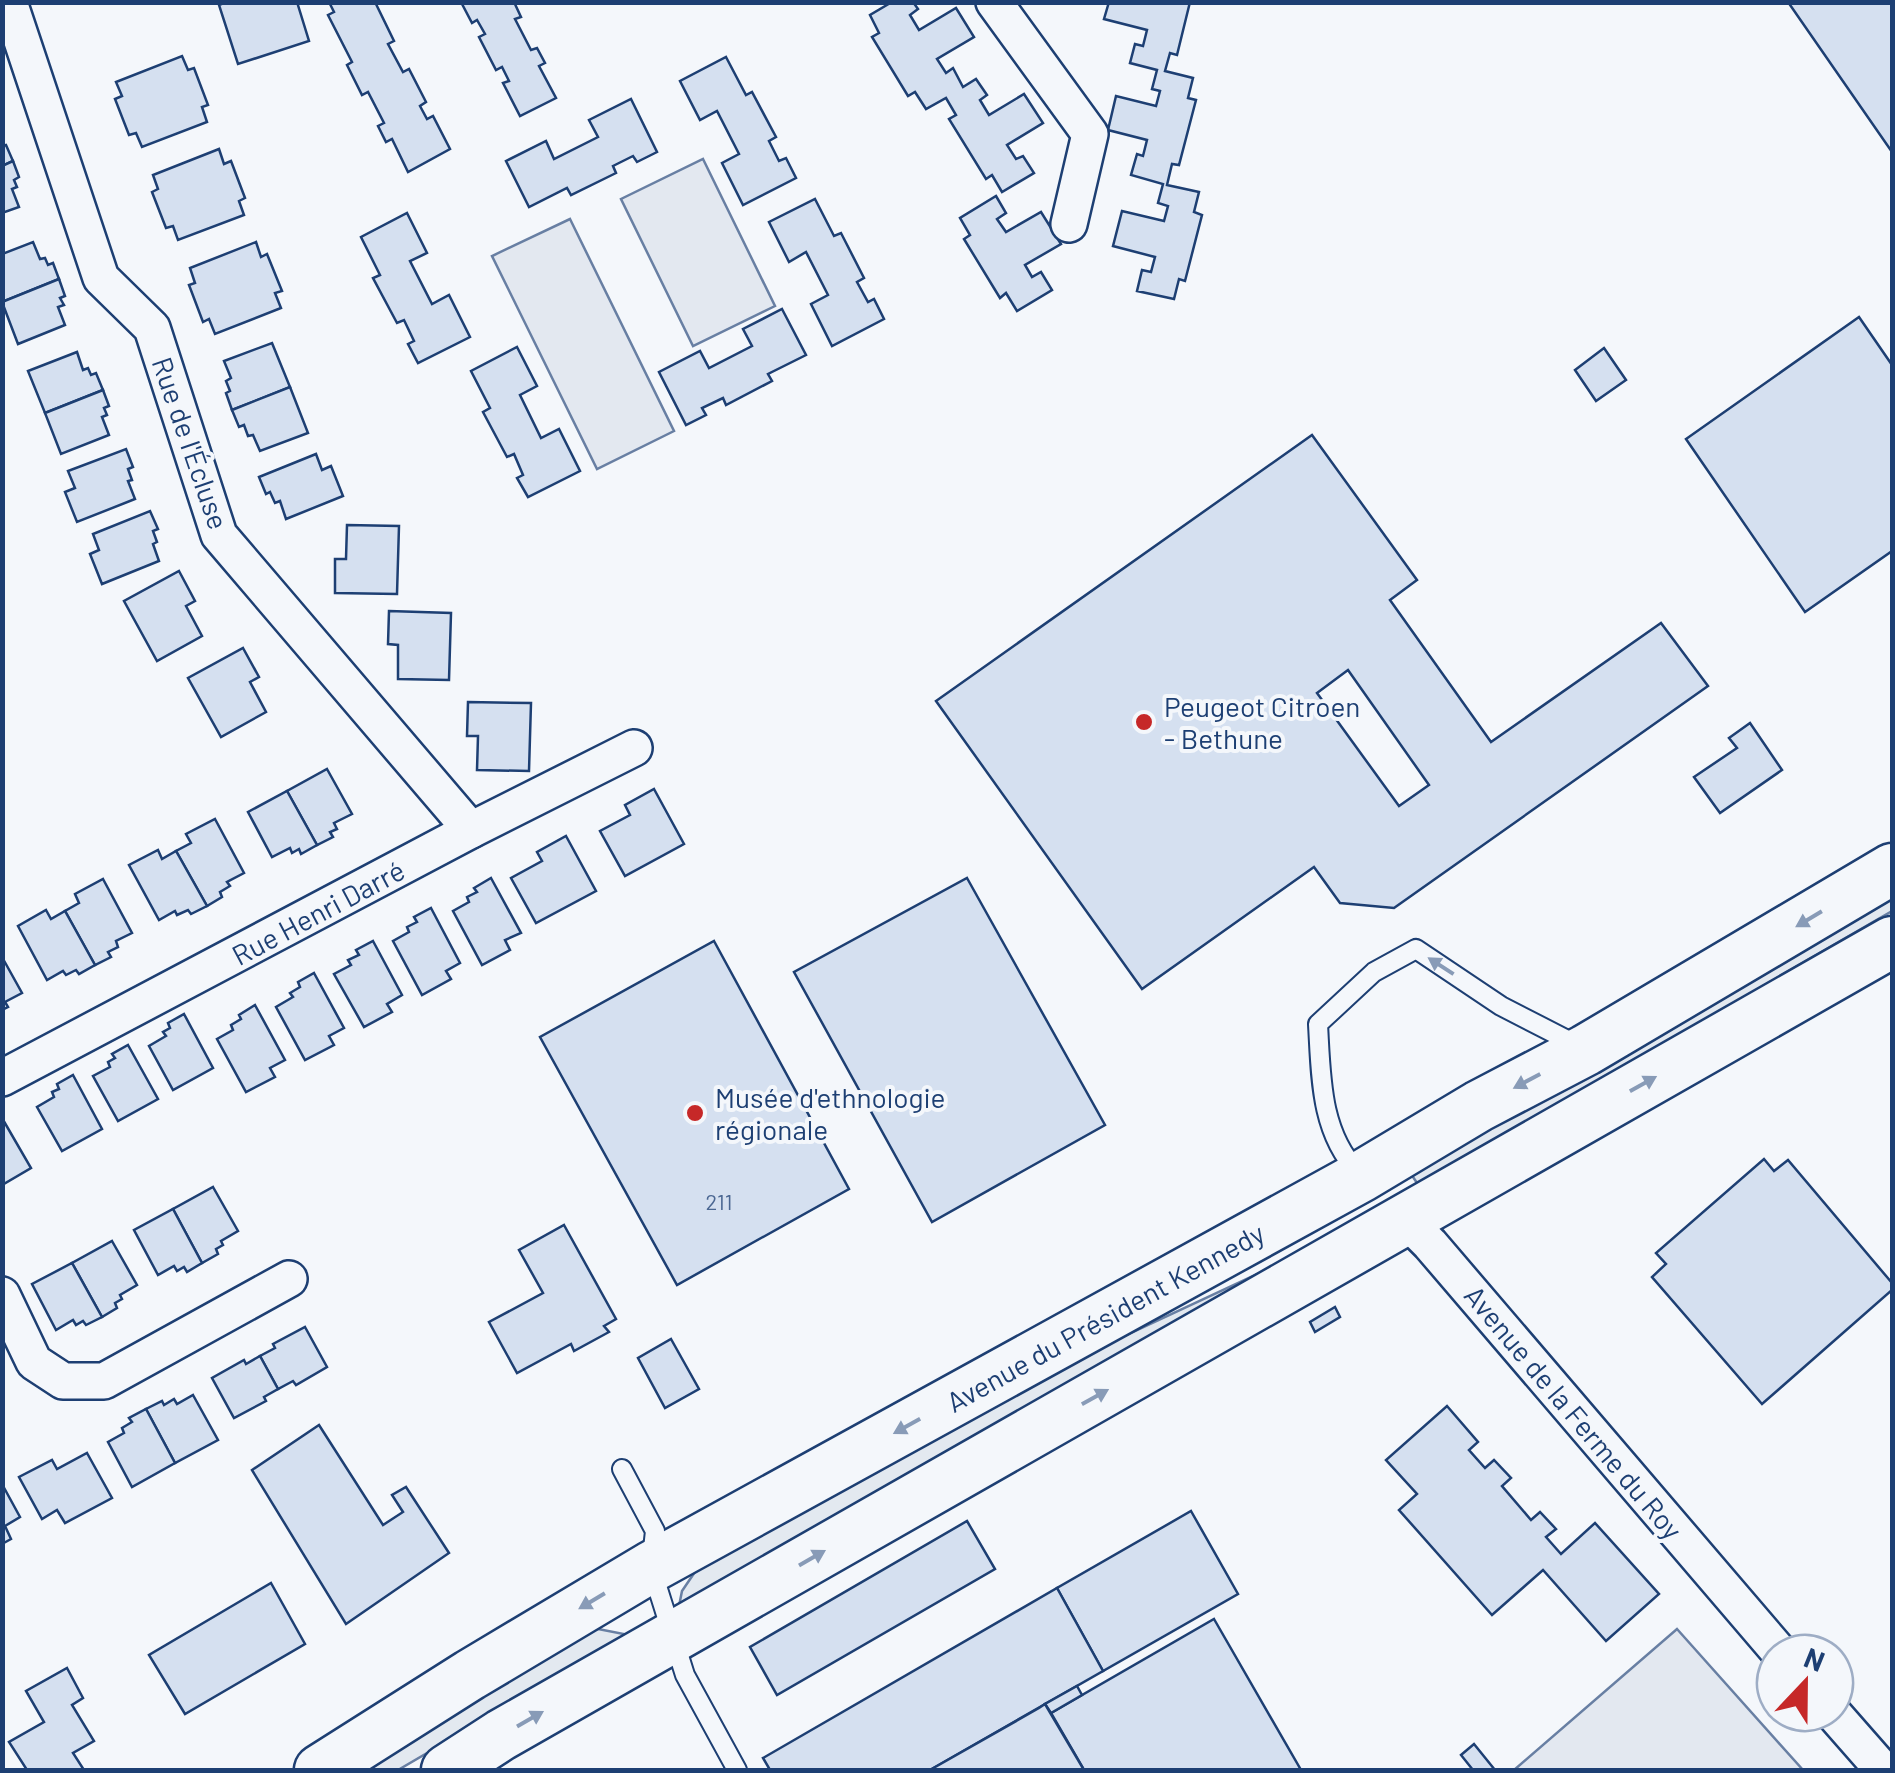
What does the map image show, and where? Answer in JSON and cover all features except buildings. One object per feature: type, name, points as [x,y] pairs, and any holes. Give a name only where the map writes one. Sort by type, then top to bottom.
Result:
[{"type":"main road","name":"Avenue du Président Kennedy","points":[[320,1770],[651,1566],[1362,1176],[1479,1106],[1586,1050],[1892,869]]},
{"type":"main road","points":[[447,1770],[1892,942]]},
{"type":"main road","name":"Avenue de la Ferme du Roy","points":[[1362,1176],[1407,1221]]},
{"type":"street","name":"Rue de l'Écluse","points":[[9,2],[102,278],[152,328],[220,535],[470,830]]},
{"type":"street","points":[[994,2],[1090,134],[1069,224]]},
{"type":"street","name":"Rue Henri Darré","points":[[2,1078],[470,830],[634,748]]},
{"type":"street","name":"Avenue de la Ferme du Roy","points":[[1407,1221],[1763,1633]]},
{"type":"street","points":[[2,1296],[34,1362],[63,1381],[104,1382],[289,1279]]},
{"type":"street","points":[[1850,1733],[1883,1770]]},
{"type":"lane","points":[[1362,1176],[1348,1162],[1323,1106],[1318,1024],[1374,972],[1416,950],[1501,1006],[1586,1050]]},
{"type":"lane","points":[[622,1469],[655,1532],[651,1566],[685,1675],[737,1770]]},
{"type":"shaded area","points":[[703,159],[775,306],[693,346],[621,199]]},
{"type":"shaded area","points":[[570,219],[674,431],[597,469],[492,256]]},
{"type":"shaded area","points":[[1892,884],[1892,911],[1419,1186],[1409,1171]]},
{"type":"shaded area","points":[[1330,1240],[678,1611],[682,1591],[699,1566],[979,1404]]},
{"type":"shaded area","points":[[593,1628],[629,1635],[398,1770],[361,1770]]},
{"type":"shaded area","points":[[1677,1629],[1755,1716],[1755,1733],[1770,1733],[1803,1770],[1514,1770]]},
{"type":"place","name":"Peugeot Citroen - Bethune","points":[[1144,722]]},
{"type":"place","name":"Musée d'ethnologie régionale","points":[[695,1113]]}]
